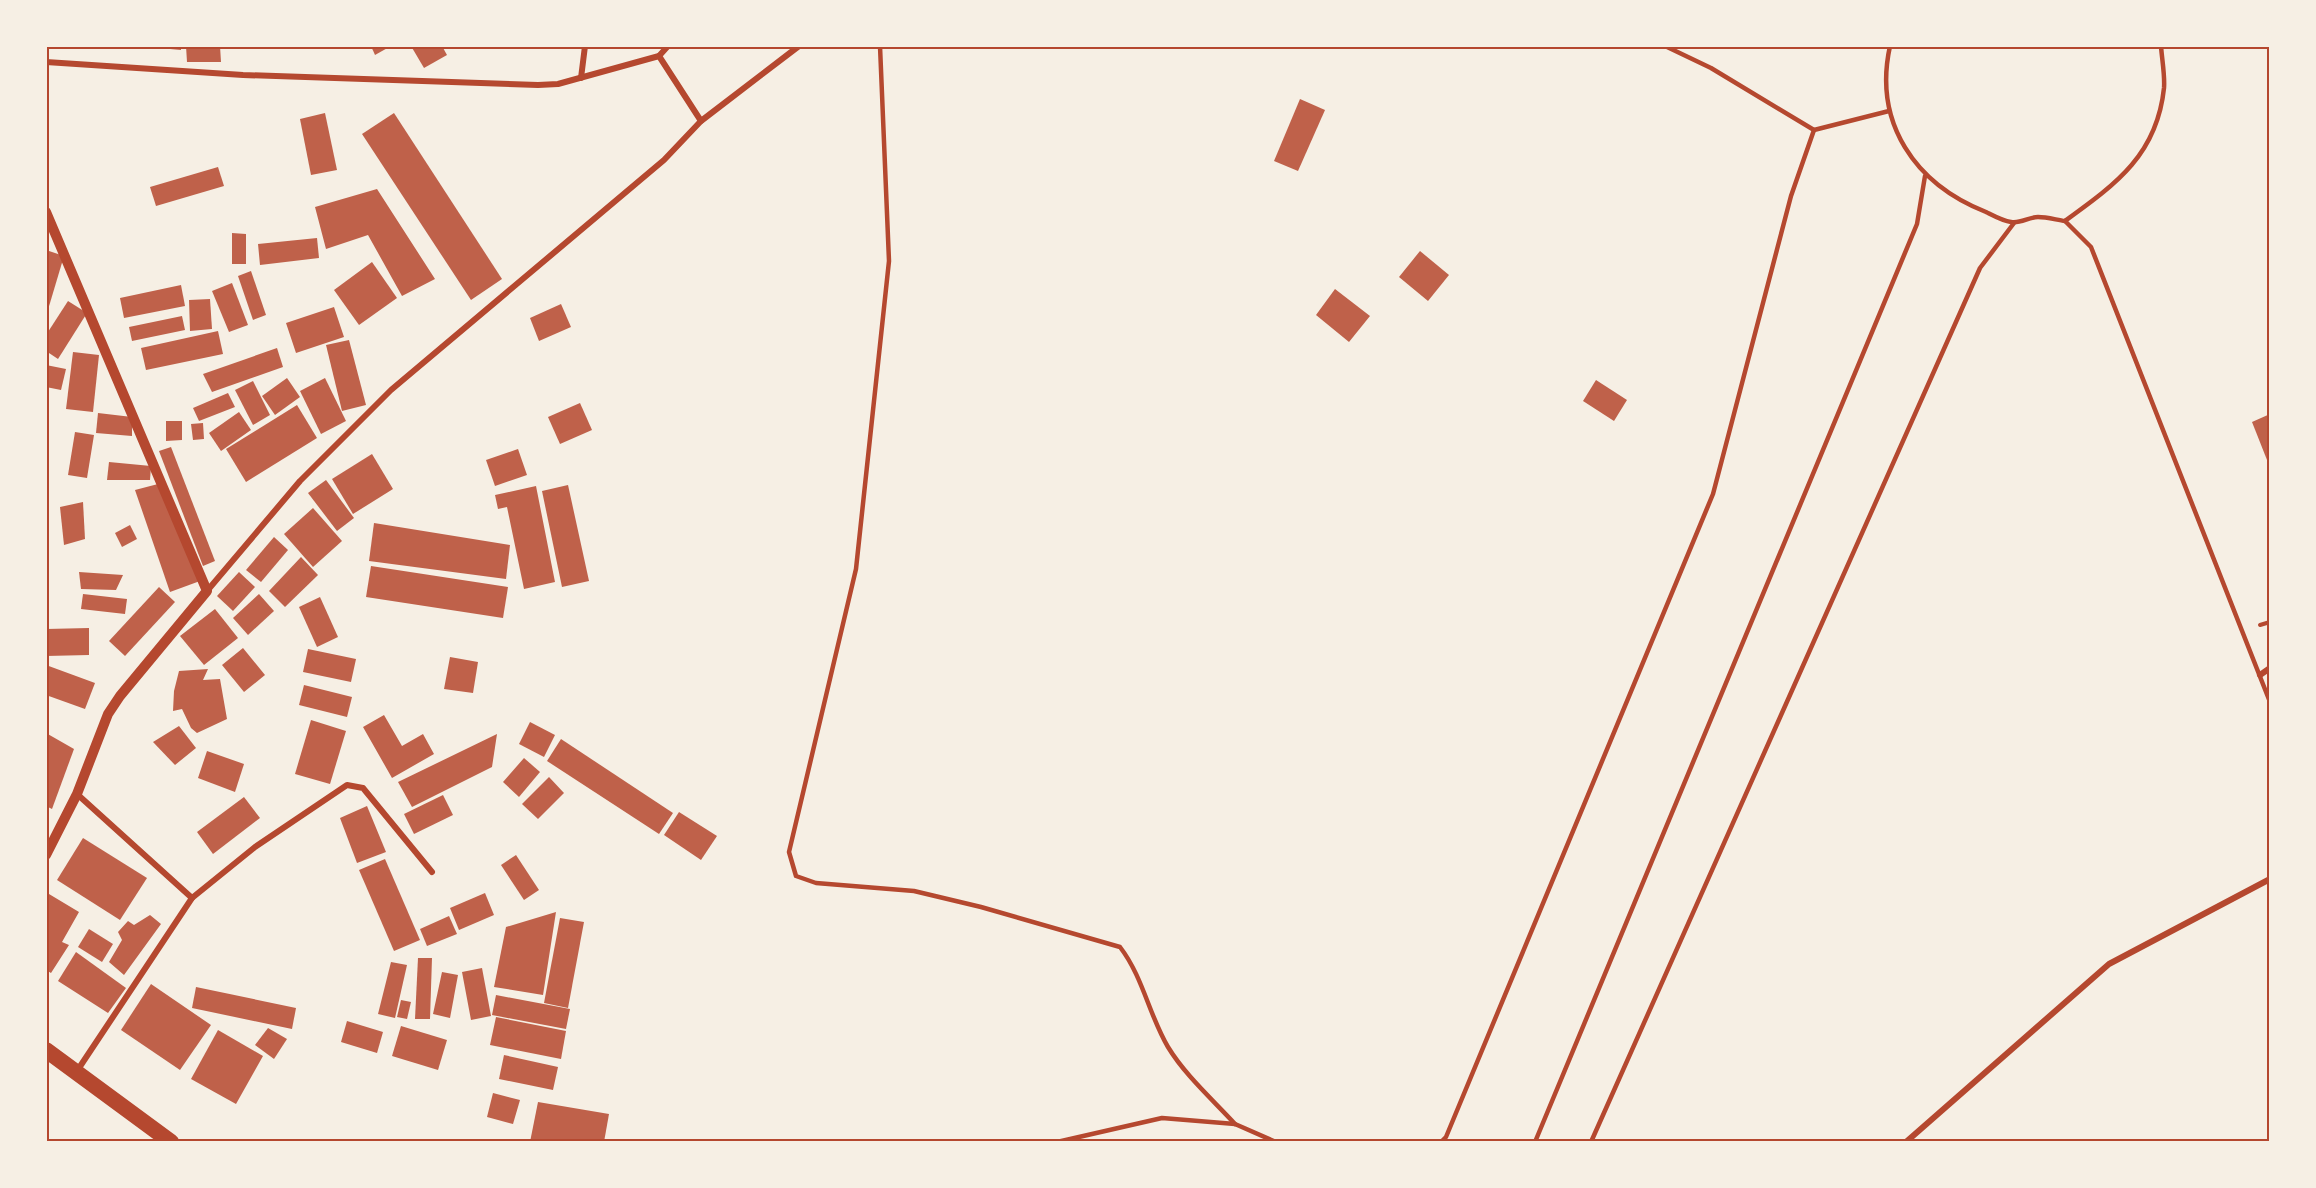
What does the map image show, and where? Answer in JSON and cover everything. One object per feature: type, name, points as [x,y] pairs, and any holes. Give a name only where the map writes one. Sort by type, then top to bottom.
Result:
[{"type":"highway","points":[[46,1050],[171,1142]]},
{"type":"street","points":[[581,78],[585,46]]},
{"type":"street","points":[[46,62],[243,75],[558,84],[659,56],[668,46]]},
{"type":"street","points":[[46,855],[77,794],[108,714],[120,696],[300,481],[392,390],[664,160],[701,121],[799,46]]},
{"type":"street","points":[[659,56],[701,121]]},
{"type":"street","points":[[46,212],[207,591]]},
{"type":"street","points":[[2259,675],[2270,668]]},
{"type":"street","points":[[77,1071],[192,898],[255,847],[347,785],[363,789],[432,872]]},
{"type":"street","points":[[77,794],[192,898]]},
{"type":"street","points":[[1906,1142],[2109,964],[2270,879]]},
{"type":"lane","points":[[880,46],[889,261],[882,332],[856,569],[789,852],[796,876],[816,883],[914,891],[981,907],[1120,947],[1132,963],[1150,1011],[1169,1047],[1196,1082],[1234,1124]]},
{"type":"lane","points":[[1665,46],[1712,68],[1814,130],[1889,111]]},
{"type":"lane","points":[[1890,46],[1886,68],[1889,111],[1903,145],[1925,176],[1966,204],[2013,223],[2038,217],[2065,221],[2091,247],[2270,702]]},
{"type":"lane","points":[[2065,221],[2133,166],[2155,129],[2164,87],[2161,46]]},
{"type":"lane","points":[[1441,1142],[1446,1137],[1713,494],[1791,196],[1814,130]]},
{"type":"lane","points":[[1535,1142],[1917,224],[1925,176]]},
{"type":"lane","points":[[1591,1142],[1980,268],[2013,223]]},
{"type":"lane","points":[[1057,1142],[1162,1118],[1234,1124],[1276,1142]]},
{"type":"building","points":[[159,46],[181,46],[181,50],[159,48]]},
{"type":"building","points":[[186,46],[220,46],[221,62],[187,62]]},
{"type":"building","points":[[371,46],[391,46],[375,55]]},
{"type":"building","points":[[411,46],[442,46],[447,55],[424,68]]},
{"type":"building","points":[[1300,99],[1325,110],[1298,171],[1274,161]]},
{"type":"building","points":[[325,113],[337,170],[311,175],[300,119]]},
{"type":"building","points":[[394,113],[502,279],[471,300],[362,134]]},
{"type":"building","points":[[218,167],[224,186],[156,206],[150,187]]},
{"type":"building","points":[[377,189],[435,279],[402,296],[368,235],[326,249],[315,207]]},
{"type":"building","points":[[232,233],[246,234],[246,264],[232,264]]},
{"type":"building","points":[[317,238],[319,258],[260,265],[258,244]]},
{"type":"building","points":[[46,250],[64,256],[47,313],[46,313]]},
{"type":"building","points":[[1420,251],[1449,275],[1428,301],[1399,277]]},
{"type":"building","points":[[372,262],[397,298],[359,325],[334,290]]},
{"type":"building","points":[[251,271],[266,315],[253,320],[238,276]]},
{"type":"building","points":[[232,283],[248,325],[229,332],[212,291]]},
{"type":"building","points":[[181,285],[185,306],[124,318],[120,298]]},
{"type":"building","points":[[1335,289],[1370,316],[1349,342],[1316,315]]},
{"type":"building","points":[[210,299],[212,329],[190,331],[189,300]]},
{"type":"building","points":[[68,301],[87,313],[58,359],[46,351],[46,335]]},
{"type":"building","points":[[561,304],[571,327],[539,341],[530,318]]},
{"type":"building","points":[[334,307],[344,337],[296,353],[286,323]]},
{"type":"building","points":[[182,316],[185,330],[132,341],[129,327]]},
{"type":"building","points":[[218,331],[223,354],[146,370],[141,348]]},
{"type":"building","points":[[349,340],[366,405],[342,411],[326,345]]},
{"type":"building","points":[[277,348],[283,367],[212,392],[203,374]]},
{"type":"building","points":[[73,352],[99,355],[93,412],[66,409]]},
{"type":"building","points":[[46,365],[66,369],[61,390],[46,387]]},
{"type":"building","points":[[287,378],[300,397],[275,415],[262,396]]},
{"type":"building","points":[[325,378],[346,421],[321,434],[300,391]]},
{"type":"building","points":[[1596,380],[1627,400],[1614,421],[1583,401]]},
{"type":"building","points":[[253,381],[270,415],[253,425],[235,390]]},
{"type":"building","points":[[228,393],[235,407],[199,421],[193,408]]},
{"type":"building","points":[[580,403],[592,430],[560,444],[548,417]]},
{"type":"building","points":[[297,405],[317,438],[246,482],[226,449]]},
{"type":"building","points":[[239,412],[251,430],[221,451],[209,433]]},
{"type":"building","points":[[98,413],[132,417],[132,436],[96,433]]},
{"type":"building","points":[[2270,414],[2270,465],[2269,465],[2252,422]]},
{"type":"building","points":[[166,421],[182,421],[182,440],[166,441]]},
{"type":"building","points":[[203,423],[204,439],[193,440],[191,424]]},
{"type":"building","points":[[75,432],[94,435],[87,478],[68,475]]},
{"type":"building","points":[[171,447],[215,561],[203,566],[159,451]]},
{"type":"building","points":[[518,449],[527,475],[495,486],[486,460]]},
{"type":"building","points":[[372,454],[393,489],[353,514],[332,479]]},
{"type":"building","points":[[109,462],[151,466],[150,480],[107,480]]},
{"type":"building","points":[[326,480],[354,518],[337,531],[308,493]]},
{"type":"building","points":[[158,484],[200,581],[170,592],[135,490]]},
{"type":"building","points":[[568,485],[589,581],[562,587],[542,491]]},
{"type":"building","points":[[536,486],[555,582],[524,589],[507,507],[498,509],[495,495]]},
{"type":"building","points":[[83,502],[85,539],[64,545],[60,507]]},
{"type":"building","points":[[313,508],[342,541],[313,567],[284,534]]},
{"type":"building","points":[[374,523],[510,545],[506,579],[369,561]]},
{"type":"building","points":[[130,525],[137,539],[122,547],[115,533]]},
{"type":"building","points":[[274,537],[288,550],[261,582],[246,570]]},
{"type":"building","points":[[301,557],[318,575],[285,607],[269,591]]},
{"type":"building","points":[[371,566],[508,587],[503,618],[366,597]]},
{"type":"building","points":[[79,572],[123,575],[116,590],[81,589]]},
{"type":"building","points":[[239,572],[255,587],[233,611],[217,596]]},
{"type":"building","points":[[159,587],[175,602],[125,656],[109,641]]},
{"type":"building","points":[[83,594],[127,599],[125,614],[81,609]]},
{"type":"building","points":[[259,594],[274,611],[248,635],[233,618]]},
{"type":"building","points":[[320,597],[338,637],[317,647],[299,607]]},
{"type":"building","points":[[215,609],[238,638],[204,665],[180,636]]},
{"type":"building","points":[[89,628],[89,655],[46,656],[46,629]]},
{"type":"building","points":[[243,648],[265,675],[244,692],[222,665]]},
{"type":"building","points":[[308,649],[356,659],[351,682],[303,672]]},
{"type":"building","points":[[450,657],[478,662],[473,693],[444,689]]},
{"type":"building","points":[[46,665],[95,683],[85,709],[46,695]]},
{"type":"building","points":[[208,669],[203,680],[220,679],[227,719],[197,733],[191,728],[182,709],[173,711],[174,691],[179,671]]},
{"type":"building","points":[[304,685],[352,697],[347,717],[299,705]]},
{"type":"building","points":[[384,715],[402,746],[423,734],[434,754],[392,778],[363,727]]},
{"type":"building","points":[[311,720],[346,731],[330,784],[295,774]]},
{"type":"building","points":[[530,722],[555,735],[544,757],[519,744]]},
{"type":"building","points":[[179,726],[196,748],[175,765],[153,742]]},
{"type":"building","points":[[46,733],[74,749],[52,809],[46,806]]},
{"type":"building","points":[[497,734],[492,767],[412,807],[398,782]]},
{"type":"building","points":[[561,739],[673,813],[659,834],[547,761]]},
{"type":"building","points":[[207,751],[244,764],[235,792],[198,778]]},
{"type":"building","points":[[524,758],[540,772],[519,797],[503,782]]},
{"type":"building","points":[[549,777],[564,793],[538,819],[522,804]]},
{"type":"building","points":[[443,795],[453,815],[414,834],[404,814]]},
{"type":"building","points":[[244,797],[260,818],[213,854],[197,832]]},
{"type":"building","points":[[367,806],[386,852],[357,863],[340,818]]},
{"type":"building","points":[[679,812],[717,836],[701,860],[664,835]]},
{"type":"building","points":[[83,838],[147,878],[120,920],[57,880]]},
{"type":"building","points":[[516,855],[539,890],[524,900],[501,865]]},
{"type":"building","points":[[385,859],[420,940],[394,951],[359,870]]},
{"type":"building","points":[[485,893],[494,915],[459,930],[450,908]]},
{"type":"building","points":[[49,894],[79,912],[62,942],[69,945],[51,973],[46,970],[46,898]]},
{"type":"building","points":[[556,912],[543,995],[494,987],[506,927]]},
{"type":"building","points":[[150,915],[161,924],[124,975],[109,962],[122,940],[118,932],[128,921],[134,925]]},
{"type":"building","points":[[449,916],[457,934],[427,946],[420,929]]},
{"type":"building","points":[[560,918],[584,922],[568,1008],[544,1003]]},
{"type":"building","points":[[89,929],[113,944],[102,962],[78,947]]},
{"type":"building","points":[[76,952],[126,988],[108,1013],[58,981]]},
{"type":"building","points":[[418,958],[432,958],[430,1019],[415,1019]]},
{"type":"building","points":[[391,962],[407,965],[395,1018],[378,1014]]},
{"type":"building","points":[[482,968],[491,1016],[471,1020],[462,972]]},
{"type":"building","points":[[442,972],[458,975],[450,1018],[433,1014]]},
{"type":"building","points":[[151,984],[211,1025],[180,1070],[121,1030]]},
{"type":"building","points":[[196,987],[296,1008],[292,1029],[192,1008]]},
{"type":"building","points":[[496,995],[570,1009],[566,1029],[492,1015]]},
{"type":"building","points":[[401,1000],[411,1002],[407,1019],[397,1017]]},
{"type":"building","points":[[496,1017],[566,1031],[561,1059],[490,1045]]},
{"type":"building","points":[[347,1021],[383,1032],[377,1053],[341,1042]]},
{"type":"building","points":[[401,1026],[447,1040],[438,1070],[392,1056]]},
{"type":"building","points":[[268,1028],[287,1039],[274,1059],[255,1045]]},
{"type":"building","points":[[218,1030],[263,1056],[236,1104],[191,1079]]},
{"type":"building","points":[[504,1055],[558,1067],[553,1090],[499,1079]]},
{"type":"building","points":[[493,1093],[520,1100],[513,1124],[487,1117]]},
{"type":"building","points":[[538,1102],[609,1114],[604,1142],[530,1142]]}]
